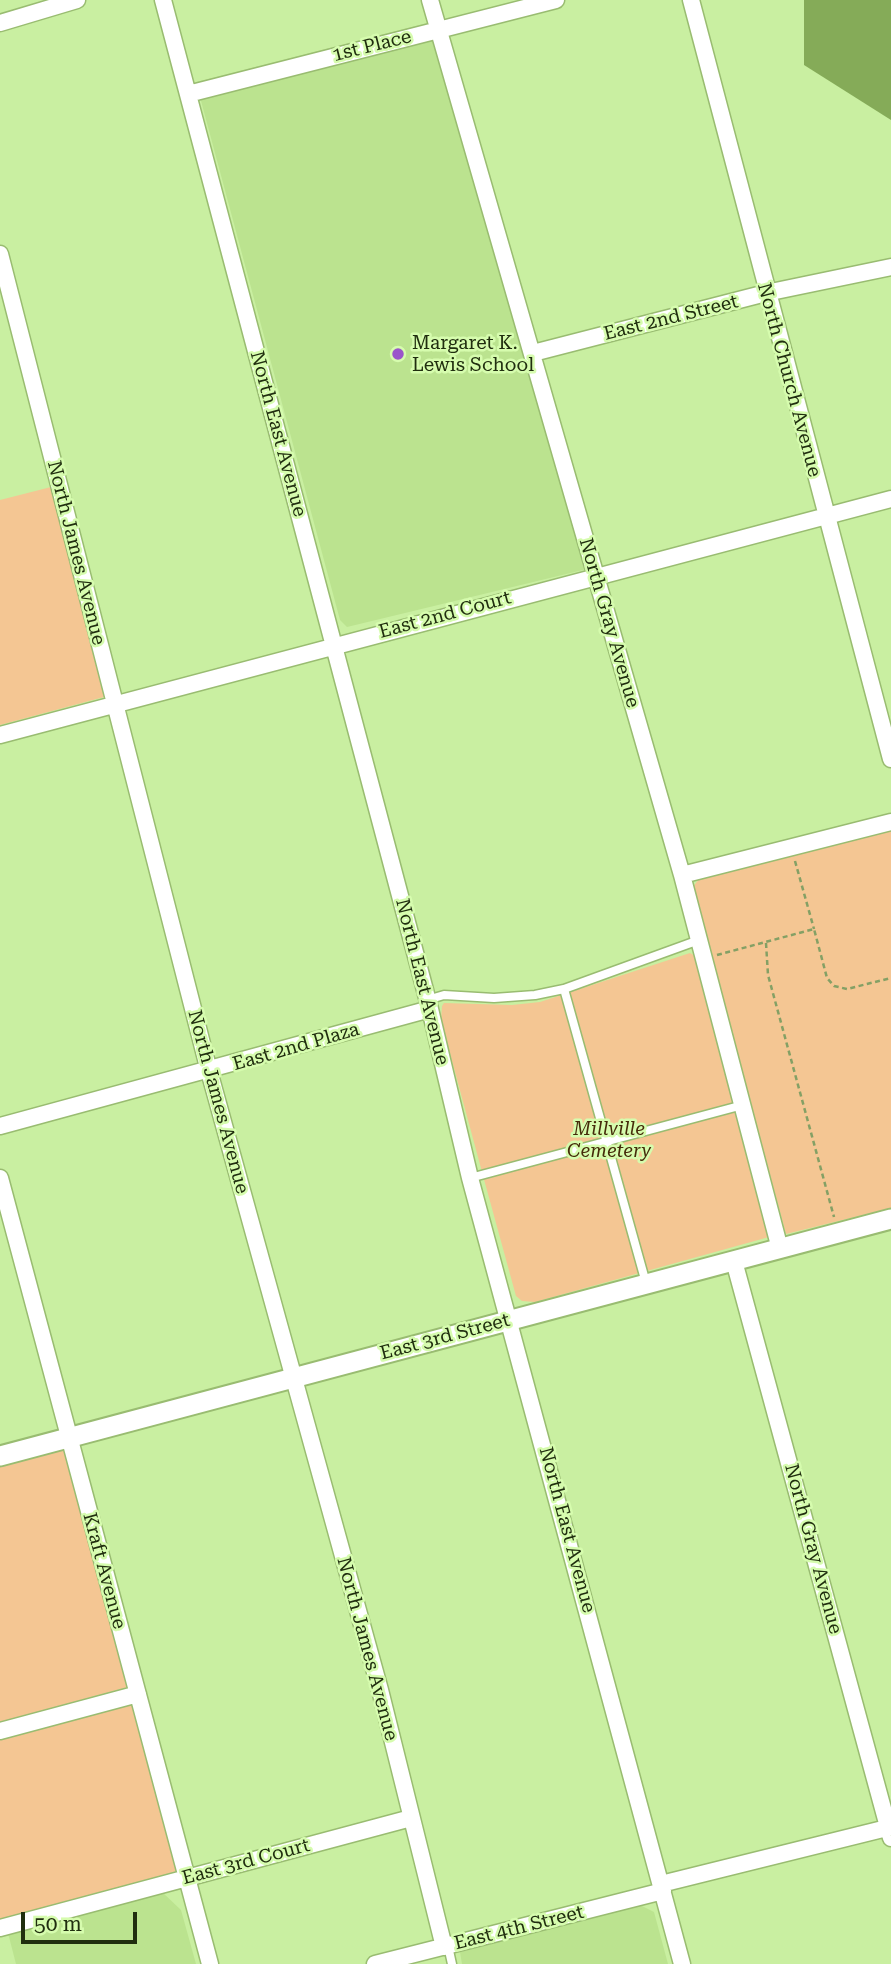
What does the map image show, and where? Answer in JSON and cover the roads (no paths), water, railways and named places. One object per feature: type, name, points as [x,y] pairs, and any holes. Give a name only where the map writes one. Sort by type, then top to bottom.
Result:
[{"type":"street","points":[[0,23],[77,0]]},
{"type":"street","name":"North East Avenue","points":[[163,0],[428,1004],[470,1178],[682,1964]]},
{"type":"street","name":"North Gray Avenue","points":[[430,0],[682,875],[780,1249]]},
{"type":"street","name":"1st Place","points":[[188,93],[556,0]]},
{"type":"street","name":"North Church Avenue","points":[[691,0],[766,293],[891,759]]},
{"type":"street","name":"North James Avenue","points":[[0,254],[209,1071],[380,1690],[446,1947]]},
{"type":"street","name":"East 2nd Street","points":[[533,353],[766,293],[891,267]]},
{"type":"street","name":"East 2nd Court","points":[[0,735],[334,644],[891,499]]},
{"type":"street","points":[[682,875],[891,822]]},
{"type":"street","name":"East 2nd Plaza","points":[[0,1126],[209,1071],[428,1004]]},
{"type":"street","name":"Kraft Avenue","points":[[0,1178],[210,1964]]},
{"type":"street","name":"East 3rd Street","points":[[0,1456],[891,1219]]},
{"type":"street","name":"North Gray Avenue","points":[[734,1261],[890,1831]]},
{"type":"street","points":[[0,1731],[138,1694]]},
{"type":"street","name":"East 3rd Court","points":[[0,1928],[411,1818]]},
{"type":"street","name":"East 4th Street","points":[[375,1964],[890,1831]]},
{"type":"lane","name":"East 2nd Plaza","points":[[428,1004],[444,995],[494,998],[535,995],[564,989],[699,940]]},
{"type":"lane","points":[[564,989],[647,1284]]},
{"type":"lane","points":[[470,1178],[743,1105]]},
{"type":"lane","points":[[446,1947],[452,1964]]},
{"type":"place","name":"Margaret K. Lewis School","points":[[398,354]]},
{"type":"park label","name":"Millville Cemetery","points":[[609,1140]]}]
